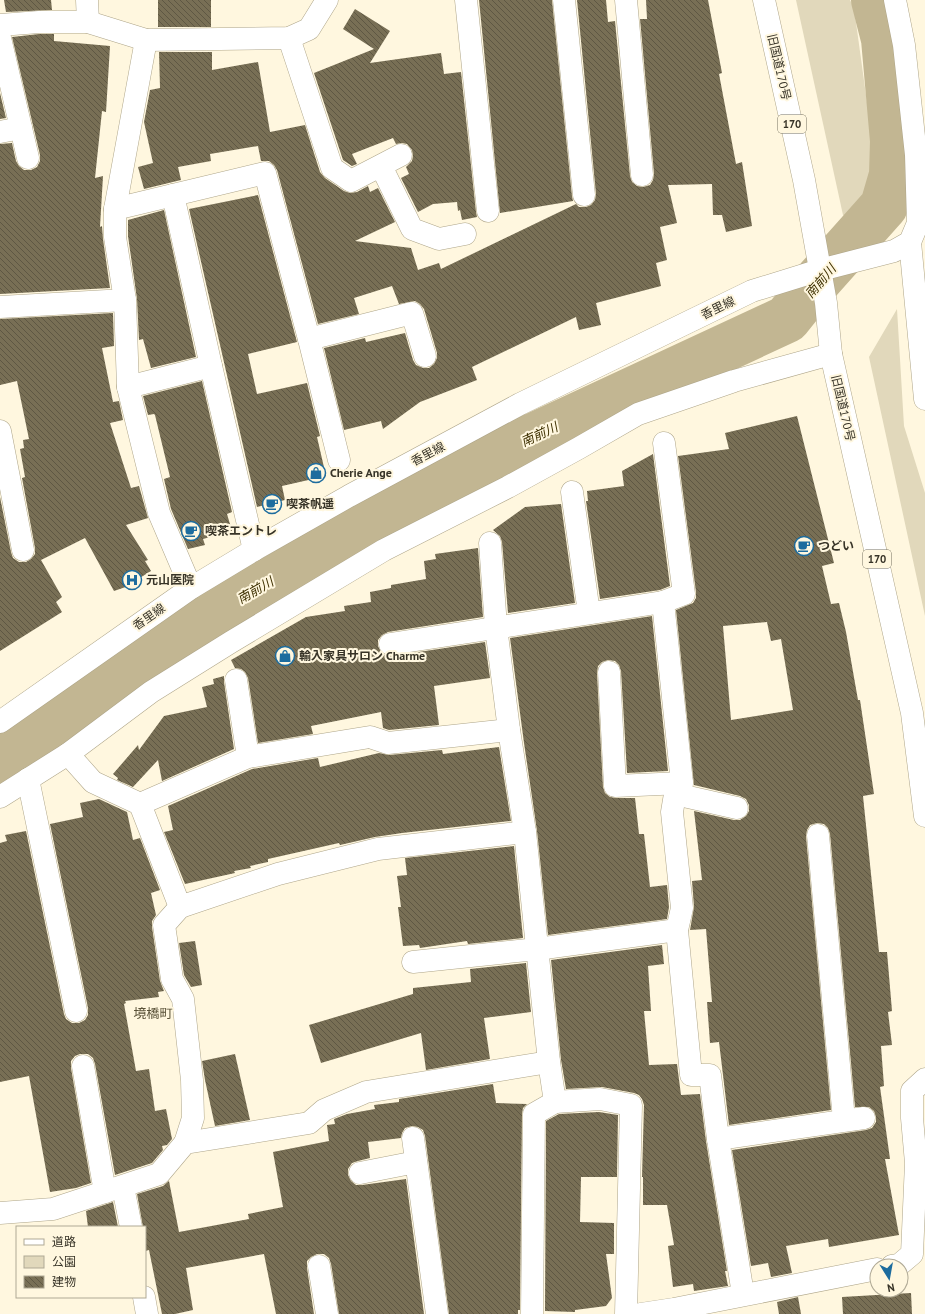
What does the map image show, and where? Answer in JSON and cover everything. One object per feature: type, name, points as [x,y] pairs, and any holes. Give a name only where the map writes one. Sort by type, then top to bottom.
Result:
[{"type":"main road","points":[[87,0],[88,22]]},
{"type":"main road","points":[[0,25],[39,22],[88,22],[146,40],[289,38],[309,29],[327,0]]},
{"type":"main road","points":[[466,0],[488,211]]},
{"type":"main road","points":[[564,0],[584,195]]},
{"type":"main road","points":[[626,0],[642,175]]},
{"type":"main road","name":"旧国道170号","points":[[764,0],[804,180],[819,259],[826,303],[831,354],[912,713],[925,816]]},
{"type":"main road","points":[[895,0],[904,46],[916,155],[918,224],[910,242],[925,399]]},
{"type":"main road","points":[[0,38],[28,158]]},
{"type":"main road","points":[[289,38],[332,168],[351,181],[401,155]]},
{"type":"main road","points":[[146,40],[115,209],[115,237],[124,300],[128,387],[159,513],[191,588]]},
{"type":"main road","points":[[0,132],[21,128]]},
{"type":"main road","points":[[381,166],[412,229],[439,239],[465,234]]},
{"type":"main road","points":[[115,209],[265,173],[339,460]]},
{"type":"main road","points":[[174,195],[211,366],[254,550]]},
{"type":"main road","name":"香里線","points":[[0,722],[191,588],[349,496],[520,404],[752,291],[792,280],[819,259],[858,261],[894,252],[910,242]]},
{"type":"main road","points":[[0,307],[124,300]]},
{"type":"main road","points":[[309,339],[412,313],[425,356]]},
{"type":"main road","points":[[0,796],[68,754],[151,692],[384,550],[508,487],[638,414],[734,380],[831,354]]},
{"type":"main road","points":[[128,387],[211,366]]},
{"type":"main road","points":[[0,431],[4,476],[23,550]]},
{"type":"main road","points":[[390,644],[663,602],[684,594],[664,443]]},
{"type":"main road","points":[[572,492],[589,613]]},
{"type":"main road","points":[[490,543],[496,627],[509,730],[525,832],[549,1062],[555,1102]]},
{"type":"main road","points":[[663,602],[679,789],[672,812],[682,908],[677,930],[691,1074],[710,1075],[718,1139],[743,1294]]},
{"type":"main road","points":[[609,672],[615,786],[679,789],[737,808]]},
{"type":"main road","points":[[236,680],[248,757]]},
{"type":"main road","points":[[140,804],[248,757],[370,737],[388,743],[509,730]]},
{"type":"main road","points":[[68,754],[93,782],[140,804],[180,907]]},
{"type":"main road","points":[[28,779],[76,1011]]},
{"type":"main road","points":[[0,1213],[53,1209],[159,1174],[185,1143],[193,1118],[192,1080],[183,1000],[172,979],[164,925],[180,907],[278,874],[378,849],[525,832]]},
{"type":"main road","points":[[718,1139],[854,1119],[818,835]]},
{"type":"main road","points":[[413,962],[677,930]]},
{"type":"main road","points":[[185,1143],[309,1123],[324,1110],[366,1092],[549,1062]]},
{"type":"main road","points":[[82,1066],[114,1190],[131,1226]]},
{"type":"main road","points":[[907,1258],[912,1254],[916,1163],[912,1118],[912,1091],[925,1079]]},
{"type":"main road","points":[[532,1314],[534,1114],[555,1102],[600,1099],[631,1105],[626,1314]]},
{"type":"main road","points":[[413,1138],[437,1314]]},
{"type":"main road","points":[[360,1173],[416,1162]]},
{"type":"main road","points":[[319,1266],[327,1314]]},
{"type":"main road","points":[[641,1314],[674,1311],[743,1294],[869,1270]]},
{"type":"main road","points":[[144,1298],[147,1314]]},
{"type":"green space","points":[[796,0],[850,0],[854,8],[872,139],[871,180],[865,202],[853,220],[843,215]]},
{"type":"green space","points":[[897,309],[904,426],[925,493],[925,616],[869,357]]},
{"type":"building","points":[[4,0],[51,0],[52,10],[6,12]]},
{"type":"building","points":[[158,0],[211,0],[211,27],[158,27]]},
{"type":"building","points":[[479,0],[552,0],[573,201],[500,213]]},
{"type":"building","points":[[577,0],[606,0],[608,22],[615,21],[630,176],[632,182],[637,186],[643,187],[650,185],[654,174],[640,19],[647,19],[646,0],[708,0],[722,73],[719,74],[736,164],[742,162],[752,226],[726,232],[722,215],[713,215],[712,184],[668,185],[677,223],[660,227],[667,260],[656,263],[661,286],[596,303],[601,325],[579,330],[576,317],[472,367],[477,380],[420,402],[383,429],[381,421],[344,430],[324,348],[365,338],[366,342],[405,333],[413,360],[416,365],[423,368],[429,368],[434,364],[437,358],[437,353],[424,309],[415,301],[399,304],[392,286],[354,298],[359,314],[318,324],[277,170],[269,161],[261,161],[258,146],[210,154],[211,161],[178,167],[181,180],[144,189],[138,167],[153,163],[144,122],[150,90],[160,88],[159,52],[212,52],[212,70],[258,62],[270,132],[305,125],[320,172],[325,178],[344,191],[350,193],[357,192],[368,186],[370,192],[378,188],[395,222],[355,241],[411,248],[418,270],[439,263],[441,269],[576,204],[579,207],[586,207],[591,205],[595,200],[596,194]]},
{"type":"building","points":[[355,9],[390,31],[370,63],[441,53],[444,74],[461,72],[477,217],[462,220],[460,210],[458,211],[457,202],[433,204],[418,212],[401,178],[409,174],[406,167],[412,161],[412,150],[407,144],[396,144],[393,138],[352,154],[357,164],[352,166],[343,160],[314,73],[374,49],[343,29]]},
{"type":"building","points":[[54,34],[54,41],[110,46],[106,112],[102,111],[95,178],[103,176],[100,227],[102,226],[110,288],[0,294],[0,144],[12,143],[16,161],[24,170],[31,170],[37,167],[40,161],[40,155],[12,37]]},
{"type":"building","points":[[0,93],[6,118],[0,119]]},
{"type":"building","points":[[258,195],[297,342],[248,354],[257,394],[307,383],[320,436],[317,437],[326,476],[282,486],[285,500],[257,507],[189,209]]},
{"type":"building","points":[[164,210],[196,357],[151,368],[143,339],[139,340],[137,299],[128,236],[128,220]]},
{"type":"building","points":[[113,313],[114,346],[102,348],[113,402],[119,401],[123,420],[110,423],[131,488],[139,486],[148,518],[126,525],[148,560],[145,561],[151,571],[138,579],[140,582],[114,591],[85,538],[41,560],[62,597],[56,602],[62,612],[0,651],[0,497],[13,558],[19,562],[26,562],[35,554],[35,548],[22,478],[25,477],[20,449],[24,448],[23,440],[29,439],[17,381],[0,385],[0,319]]},
{"type":"building","points":[[202,381],[232,512],[227,514],[232,531],[203,539],[205,545],[188,549],[171,509],[164,479],[170,477],[155,415],[148,415],[143,396]]},
{"type":"building","points":[[797,416],[834,563],[822,566],[831,604],[839,603],[846,632],[858,700],[860,700],[874,794],[863,796],[879,952],[887,952],[892,1011],[888,1012],[892,1045],[881,1046],[884,1086],[880,1087],[890,1159],[885,1159],[899,1235],[829,1247],[828,1239],[786,1246],[792,1273],[771,1277],[768,1263],[751,1266],[732,1150],[866,1130],[872,1128],[876,1122],[876,1117],[874,1111],[869,1107],[855,1107],[830,834],[828,828],[824,824],[817,823],[810,825],[806,836],[831,1110],[729,1125],[719,1042],[710,1043],[707,1002],[712,1002],[706,929],[690,930],[694,907],[692,881],[702,880],[694,811],[740,820],[746,816],[749,811],[749,805],[746,799],[740,796],[694,785],[676,610],[693,603],[696,598],[696,592],[678,456],[729,449],[725,433]],"holes":[[[767,622],[771,641],[781,639],[793,710],[731,720],[723,626]]]},
{"type":"building","points":[[653,454],[670,586],[660,590],[600,599],[586,501],[588,501],[587,491],[624,486],[622,471]]},
{"type":"building","points":[[561,504],[575,603],[508,613],[502,542],[500,536],[493,530],[525,507]]},
{"type":"building","points":[[478,548],[483,617],[388,632],[382,635],[378,640],[378,646],[381,652],[385,655],[392,656],[485,642],[490,678],[434,686],[439,725],[389,730],[383,728],[381,712],[311,726],[313,734],[258,743],[248,678],[245,672],[241,669],[235,668],[231,660],[306,617],[345,611],[344,606],[371,602],[370,592],[391,588],[391,585],[426,579],[424,561],[436,559],[435,554]]},
{"type":"building","points":[[652,616],[668,771],[627,773],[621,671],[619,665],[615,661],[608,660],[602,662],[598,666],[597,673],[603,787],[605,793],[610,797],[635,798],[639,834],[644,834],[650,887],[667,885],[669,907],[667,919],[548,935],[537,831],[510,638]]},
{"type":"building","points":[[224,676],[234,749],[162,781],[158,760],[133,787],[117,780],[118,778],[113,774],[138,745],[139,750],[164,716],[207,707],[202,687],[214,684],[213,679]]},
{"type":"building","points":[[499,747],[511,821],[402,833],[375,837],[340,845],[339,843],[268,859],[268,862],[250,866],[251,868],[234,871],[235,873],[185,884],[164,832],[173,830],[168,806],[252,769],[318,758],[320,767],[379,753],[389,755],[442,750],[443,754]]},
{"type":"building","points":[[99,799],[127,812],[133,840],[140,838],[160,890],[151,893],[156,915],[152,921],[152,927],[160,981],[164,991],[158,992],[159,997],[125,1001],[126,1003],[124,1004],[136,1071],[149,1069],[155,1111],[166,1109],[172,1139],[167,1145],[162,1146],[163,1150],[152,1163],[115,1175],[93,1058],[88,1054],[80,1054],[75,1056],[71,1061],[71,1068],[91,1183],[76,1188],[50,1192],[29,1076],[0,1082],[0,843],[7,841],[5,835],[26,831],[64,1014],[66,1019],[72,1023],[79,1023],[85,1020],[88,1015],[88,1008],[50,824],[83,817],[80,803]]},
{"type":"building","points":[[514,846],[523,938],[468,944],[467,941],[420,948],[419,945],[403,946],[398,907],[401,907],[397,876],[407,875],[405,858]]},
{"type":"building","points":[[195,941],[202,985],[191,987],[184,975],[179,943]]},
{"type":"building","points":[[662,945],[664,964],[648,966],[651,1011],[644,1011],[649,1065],[677,1064],[681,1095],[700,1094],[727,1271],[725,1271],[728,1286],[694,1291],[693,1284],[673,1287],[668,1246],[674,1245],[667,1205],[643,1205],[642,1177],[644,1105],[642,1099],[639,1095],[634,1093],[602,1087],[566,1089],[561,1060],[551,960]]},
{"type":"building","points":[[526,963],[531,1012],[484,1018],[490,1059],[426,1070],[421,1033],[321,1063],[309,1025],[413,994],[413,988],[471,982],[470,969]]},
{"type":"building","points":[[235,1054],[250,1120],[215,1126],[202,1061]]},
{"type":"building","points":[[493,1084],[496,1103],[527,1104],[523,1108],[522,1114],[520,1310],[518,1310],[518,1314],[449,1314],[425,1136],[423,1130],[412,1126],[405,1128],[401,1138],[368,1142],[370,1158],[352,1163],[348,1169],[348,1175],[351,1181],[356,1185],[406,1179],[424,1314],[339,1314],[329,1258],[324,1254],[317,1254],[307,1261],[314,1314],[276,1314],[264,1254],[186,1268],[193,1310],[175,1314],[162,1314],[149,1250],[146,1251],[146,1226],[143,1226],[137,1194],[163,1186],[169,1181],[179,1232],[249,1219],[248,1214],[283,1207],[273,1152],[329,1141],[327,1125],[335,1124],[334,1119],[347,1114],[375,1109],[374,1105],[399,1102],[399,1099]]},
{"type":"building","points":[[599,1112],[618,1115],[617,1177],[581,1177],[580,1222],[614,1223],[614,1254],[606,1254],[612,1298],[606,1306],[575,1310],[575,1312],[545,1311],[546,1121],[559,1114]]},
{"type":"building","points":[[113,1202],[118,1226],[88,1226],[86,1211]]},
{"type":"building","points":[[909,1293],[911,1293],[912,1314],[843,1314],[842,1297],[869,1295],[869,1298],[909,1298]]},
{"type":"building","points":[[798,1297],[801,1314],[779,1314],[777,1302]]},
{"type":"waterway","name":"南前川","points":[[0,762],[206,619],[339,541],[488,458],[787,319],[819,279],[884,206],[893,175],[894,141],[885,39],[875,0]]},
{"type":"place","name":"Cherie Ange","points":[[316,473]]},
{"type":"place","name":"喫茶帆遥","points":[[272,504]]},
{"type":"place","name":"喫茶エントレ","points":[[191,531]]},
{"type":"place","name":"つどい","points":[[804,546]]},
{"type":"place","name":"元山医院","points":[[132,580]]},
{"type":"place","name":"輸入家具サロン Charme","points":[[285,656]]},
{"type":"district","name":"境橋町","points":[[153,1013]]}]
